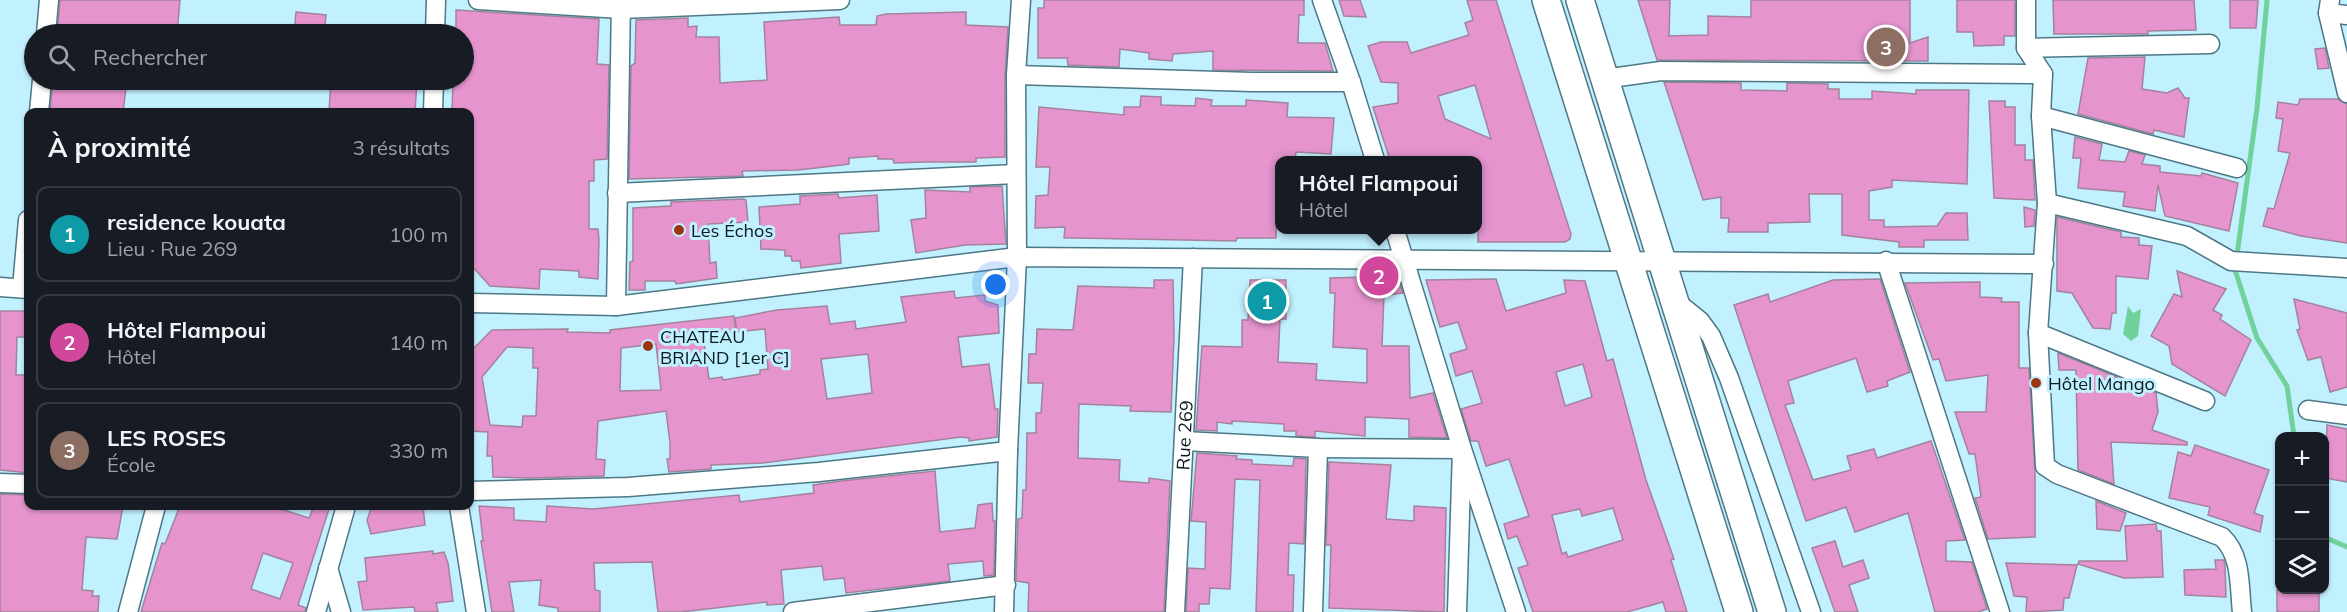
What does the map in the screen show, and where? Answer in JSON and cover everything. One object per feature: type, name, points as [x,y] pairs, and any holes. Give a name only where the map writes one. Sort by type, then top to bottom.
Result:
[{"type":"highway","points":[[1546,0],[1739,612]]},
{"type":"highway","points":[[1580,0],[1772,612]]},
{"type":"street","points":[[47,24],[49,0]]},
{"type":"street","points":[[435,24],[436,0]]},
{"type":"street","points":[[478,0],[621,4],[840,0]]},
{"type":"street","points":[[1004,612],[1008,451],[1017,257],[1016,75],[1021,0]]},
{"type":"street","points":[[1322,0],[1374,156]]},
{"type":"street","points":[[2026,0],[2026,48],[2043,74],[2041,116],[2047,203],[2038,333],[2045,466],[2057,474],[2223,537],[2232,546],[2237,561],[2242,612]]},
{"type":"street","points":[[616,306],[621,4]]},
{"type":"street","points":[[2329,6],[2347,15]]},
{"type":"street","points":[[2329,6],[2347,93]]},
{"type":"street","points":[[2026,48],[2210,44]]},
{"type":"street","points":[[1604,79],[1661,71],[2043,74]]},
{"type":"street","points":[[1016,75],[1252,82],[1351,82]]},
{"type":"street","points":[[39,108],[41,90]]},
{"type":"street","points":[[433,108],[434,90]]},
{"type":"street","points":[[2041,116],[2237,168]]},
{"type":"street","points":[[617,193],[1016,174]]},
{"type":"street","points":[[2047,203],[2187,236],[2239,261],[2347,268]]},
{"type":"street","points":[[1396,234],[1462,449],[1516,612]]},
{"type":"street","points":[[474,303],[616,306],[1017,257],[1886,261],[2044,264]]},
{"type":"street","name":"Rue 269","points":[[1175,612],[1193,258]]},
{"type":"street","points":[[1886,261],[2000,612]]},
{"type":"street","points":[[0,287],[24,289]]},
{"type":"street","points":[[1673,299],[1700,321],[1711,336],[1729,378],[1811,612]]},
{"type":"street","points":[[2038,333],[2205,401]]},
{"type":"street","points":[[2308,410],[2347,415]]},
{"type":"street","points":[[1184,441],[1318,448],[1462,449]]},
{"type":"street","points":[[1313,612],[1318,448]]},
{"type":"street","points":[[1457,612],[1462,449]]},
{"type":"street","points":[[474,491],[628,486],[763,477],[1008,451]]},
{"type":"street","points":[[0,483],[24,484]]},
{"type":"street","points":[[128,612],[155,510]]},
{"type":"street","points":[[316,612],[345,510]]},
{"type":"street","points":[[460,510],[476,612]]},
{"type":"street","points":[[328,568],[341,612]]},
{"type":"street","points":[[793,612],[1005,585]]},
{"type":"shaded area","points":[[2128,306],[2133,313],[2141,309],[2138,336],[2131,341],[2123,334]]},
{"type":"building","points":[[60,0],[180,0],[178,24],[58,24]]},
{"type":"building","points":[[1044,0],[1304,0],[1304,15],[1299,15],[1298,43],[1325,43],[1333,71],[1213,70],[1213,51],[1173,54],[1172,61],[1149,59],[1149,53],[1120,49],[1119,67],[1068,65],[1067,58],[1038,58],[1038,8],[1044,8]]},
{"type":"building","points":[[1339,0],[1360,0],[1366,17],[1344,16]]},
{"type":"building","points":[[1467,0],[1496,0],[1571,234],[1570,239],[1565,242],[1478,242],[1478,234],[1482,234],[1482,156],[1389,156],[1373,107],[1398,103],[1398,83],[1381,82],[1368,46],[1381,42],[1407,42],[1411,53],[1469,35],[1465,23],[1473,20]],"holes":[[[1475,85],[1491,139],[1445,119],[1438,96]]]},
{"type":"building","points":[[1638,0],[1670,0],[1669,36],[1708,35],[1708,16],[1751,17],[1751,0],[1910,0],[1910,43],[1928,37],[1928,61],[1657,60]]},
{"type":"building","points":[[1957,0],[2015,0],[2015,36],[2004,36],[2004,45],[1974,46],[1973,32],[1957,32]]},
{"type":"building","points":[[2053,0],[2194,0],[2196,30],[2148,31],[2148,34],[2054,34]]},
{"type":"building","points":[[2230,0],[2258,0],[2256,28],[2230,28]]},
{"type":"building","points":[[456,10],[599,19],[597,64],[609,65],[607,159],[594,160],[594,181],[589,181],[589,229],[598,229],[598,279],[579,277],[579,271],[540,269],[539,289],[490,286],[474,268],[474,108],[452,108],[453,90],[474,90],[474,24],[456,24]]},
{"type":"building","points":[[296,12],[326,15],[325,24],[295,24]]},
{"type":"building","points":[[966,12],[966,25],[1008,27],[1005,75],[1005,157],[976,158],[976,162],[894,163],[893,159],[878,159],[878,156],[849,158],[849,164],[798,170],[742,171],[743,176],[629,179],[631,66],[635,63],[636,20],[688,18],[688,27],[697,26],[696,37],[719,37],[720,83],[767,80],[764,22],[839,17],[840,25],[876,25],[877,16],[886,14]]},
{"type":"building","points":[[2325,48],[2329,68],[2318,69],[2315,49]]},
{"type":"building","points":[[2145,57],[2142,89],[2167,93],[2178,88],[2185,98],[2189,98],[2184,137],[2154,130],[2153,134],[2078,114],[2088,58]]},
{"type":"building","points":[[1664,82],[1741,83],[1741,90],[1787,91],[1787,83],[1828,84],[1828,89],[1839,89],[1839,99],[1872,99],[1872,91],[1916,94],[1916,90],[1969,90],[1967,184],[1892,180],[1892,187],[1869,191],[1869,220],[1884,220],[1884,227],[1937,226],[1946,213],[1967,213],[1968,240],[1924,240],[1924,247],[1899,247],[1899,242],[1842,235],[1842,194],[1809,194],[1810,222],[1768,223],[1768,232],[1728,232],[1729,218],[1721,218],[1721,197],[1703,200]]},
{"type":"building","points":[[52,90],[126,90],[124,108],[50,108]]},
{"type":"building","points":[[330,90],[416,90],[415,108],[329,108]]},
{"type":"building","points":[[1141,96],[1161,97],[1161,105],[1195,106],[1196,98],[1212,100],[1211,106],[1246,106],[1246,100],[1288,103],[1287,117],[1334,118],[1331,154],[1296,152],[1296,156],[1275,156],[1276,238],[1237,238],[1236,241],[1064,238],[1065,227],[1035,228],[1036,196],[1048,195],[1050,167],[1036,167],[1039,107],[1124,115],[1124,107],[1140,107]]},
{"type":"building","points":[[2300,99],[2338,99],[2347,104],[2347,243],[2301,236],[2263,226],[2268,208],[2274,209],[2290,153],[2278,151],[2283,119],[2276,118],[2278,102],[2298,105]]},
{"type":"building","points":[[1989,101],[2005,101],[2005,107],[2015,107],[2015,145],[2025,145],[2025,160],[2033,160],[2035,200],[1994,198]]},
{"type":"building","points":[[2075,137],[2102,144],[2099,160],[2125,162],[2129,151],[2145,155],[2142,164],[2160,166],[2160,172],[2201,176],[2202,173],[2238,183],[2229,231],[2165,216],[2158,185],[2155,211],[2123,206],[2125,192],[2078,188],[2081,158],[2073,158]]},
{"type":"building","points":[[1002,186],[1006,244],[965,245],[916,253],[911,220],[926,218],[925,190],[970,192],[970,187]]},
{"type":"building","points":[[838,194],[839,198],[877,195],[879,231],[839,234],[841,263],[801,268],[800,261],[792,261],[791,256],[785,256],[785,250],[761,249],[759,207],[800,204],[800,196]]},
{"type":"building","points":[[746,200],[748,222],[708,224],[710,263],[716,262],[717,278],[676,284],[675,281],[645,281],[645,290],[629,290],[630,262],[633,261],[633,208],[671,206],[671,202]]},
{"type":"building","points":[[2024,207],[2035,210],[2034,226],[2025,227]]},
{"type":"building","points":[[2057,217],[2121,232],[2121,237],[2139,238],[2139,245],[2152,246],[2148,279],[2116,276],[2116,313],[2112,313],[2110,329],[2093,328],[2072,293],[2057,291]]},
{"type":"building","points":[[2177,271],[2226,289],[2213,310],[2222,315],[2220,319],[2251,340],[2225,396],[2172,364],[2169,346],[2151,336],[2174,294],[2182,297]]},
{"type":"building","points":[[1330,278],[1398,278],[1403,293],[1384,295],[1382,346],[1409,346],[1410,398],[1433,393],[1447,438],[1409,437],[1409,419],[1365,417],[1365,436],[1315,431],[1315,437],[1296,436],[1296,431],[1284,431],[1284,424],[1232,421],[1232,424],[1217,422],[1217,431],[1196,430],[1202,346],[1242,347],[1242,320],[1248,320],[1250,280],[1286,280],[1286,319],[1280,319],[1278,362],[1317,364],[1316,380],[1367,383],[1367,349],[1333,347],[1335,293],[1330,293]]},
{"type":"building","points":[[1496,279],[1506,311],[1566,293],[1564,280],[1585,281],[1607,361],[1613,359],[1646,480],[1674,559],[1671,560],[1687,612],[1666,612],[1663,602],[1627,612],[1533,612],[1518,568],[1528,565],[1517,536],[1508,539],[1504,524],[1529,516],[1509,459],[1486,466],[1478,441],[1471,441],[1461,409],[1482,403],[1472,371],[1456,376],[1450,354],[1467,349],[1458,322],[1440,327],[1426,280]],"holes":[[[1583,364],[1592,397],[1565,406],[1556,372]],[[1613,508],[1623,540],[1568,557],[1566,552],[1562,554],[1552,515],[1580,509],[1582,516]]]},
{"type":"building","points":[[1880,279],[1910,372],[1887,381],[1888,386],[1867,392],[1856,358],[1788,381],[1794,403],[1785,405],[1813,480],[1851,470],[1847,456],[1874,449],[1877,458],[1931,441],[1965,540],[1946,541],[1946,561],[1972,562],[1987,609],[1978,612],[1935,612],[1908,513],[1855,532],[1846,507],[1806,521],[1734,305],[1768,294],[1770,302],[1833,280]]},
{"type":"building","points":[[1154,280],[1173,280],[1174,336],[1171,412],[1130,411],[1131,406],[1079,404],[1078,458],[1120,460],[1119,481],[1149,483],[1149,478],[1170,481],[1164,612],[1028,612],[1029,583],[1016,581],[1018,519],[1022,518],[1023,490],[1026,490],[1027,433],[1036,433],[1036,413],[1041,413],[1043,383],[1028,383],[1029,354],[1036,354],[1037,329],[1073,330],[1078,286],[1154,288]]},
{"type":"building","points":[[1980,282],[1980,297],[2002,298],[2001,302],[2019,302],[2019,368],[2029,368],[2035,472],[2035,537],[1988,539],[1975,498],[1981,497],[1975,454],[1969,454],[1955,412],[1986,412],[1988,375],[1946,381],[1939,359],[1933,360],[1905,283]]},
{"type":"building","points":[[954,291],[955,298],[985,295],[985,301],[998,305],[999,333],[958,337],[962,367],[989,364],[995,409],[998,409],[997,437],[969,441],[969,438],[961,437],[763,463],[711,465],[711,469],[669,472],[667,459],[670,459],[670,443],[666,411],[598,421],[596,459],[605,460],[604,476],[531,478],[493,477],[492,456],[487,456],[488,432],[474,431],[474,348],[492,330],[568,329],[567,332],[610,333],[610,330],[734,316],[736,332],[703,335],[709,379],[722,377],[723,380],[760,374],[760,370],[768,369],[765,329],[737,332],[735,318],[777,310],[827,306],[830,324],[855,321],[856,329],[906,322],[901,297]],"holes":[[[656,344],[661,390],[620,391],[621,348]],[[507,347],[533,348],[533,368],[538,368],[536,416],[523,416],[522,427],[490,425],[482,377]],[[868,354],[872,393],[827,399],[821,359]]]},
{"type":"building","points":[[2294,299],[2347,313],[2347,387],[2330,392],[2321,357],[2308,360],[2297,330],[2300,329]]},
{"type":"building","points":[[0,311],[24,311],[24,337],[17,337],[16,375],[24,375],[24,473],[0,470]]},
{"type":"building","points":[[2058,353],[2117,377],[2117,389],[2144,388],[2156,393],[2158,412],[2152,430],[2187,442],[2187,445],[2111,442],[2114,484],[2078,470],[2076,370],[2059,370]]},
{"type":"building","points":[[2327,425],[2347,429],[2347,482],[2329,479],[2329,432],[2327,432]]},
{"type":"building","points":[[2195,445],[2269,470],[2254,513],[2263,516],[2260,532],[2208,515],[2210,507],[2169,498],[2178,452],[2191,456]]},
{"type":"building","points":[[1197,453],[1237,456],[1236,459],[1252,460],[1252,464],[1293,466],[1294,458],[1306,459],[1304,544],[1289,543],[1288,575],[1294,575],[1293,612],[1256,612],[1260,480],[1235,479],[1230,589],[1210,588],[1209,604],[1199,604],[1199,612],[1186,612],[1188,568],[1205,569],[1206,522],[1191,521]]},
{"type":"building","points":[[1329,462],[1391,465],[1386,519],[1414,521],[1414,506],[1446,508],[1444,612],[1329,608],[1331,545],[1326,545]]},
{"type":"building","points":[[935,471],[940,532],[975,528],[978,505],[992,503],[993,521],[995,521],[994,575],[984,576],[983,561],[948,564],[950,581],[846,593],[844,578],[824,580],[822,566],[781,570],[784,604],[767,605],[767,602],[681,612],[658,612],[652,562],[594,563],[595,590],[600,591],[600,612],[558,612],[558,608],[539,605],[541,580],[509,582],[514,612],[492,612],[481,541],[483,541],[479,506],[514,508],[514,520],[546,522],[547,506],[593,509],[739,495],[740,502],[814,493],[813,485]]},
{"type":"building","points":[[0,494],[24,495],[24,510],[122,510],[117,539],[86,537],[82,590],[93,591],[92,596],[99,596],[98,612],[0,612]]},
{"type":"building","points":[[2096,501],[2126,513],[2120,531],[2097,529]]},
{"type":"building","points":[[178,510],[284,510],[309,518],[312,510],[329,510],[298,605],[306,608],[305,612],[141,612],[162,543],[165,544]],"holes":[[[263,553],[293,563],[280,599],[251,589]]]},
{"type":"building","points":[[371,510],[423,510],[425,525],[371,534],[367,520]]},
{"type":"building","points":[[2156,524],[2157,531],[2161,531],[2163,577],[2124,578],[2078,564],[2079,561],[2127,561],[2125,526]]},
{"type":"building","points":[[1835,541],[1843,567],[1863,560],[1869,578],[1849,585],[1858,612],[1835,612],[1812,548]]},
{"type":"building","points":[[433,551],[433,554],[444,552],[448,563],[453,601],[436,603],[438,612],[415,612],[414,607],[363,610],[358,582],[367,581],[365,558]]},
{"type":"building","points":[[2215,560],[2224,560],[2226,597],[2185,595],[2184,570],[2216,569]]},
{"type":"building","points":[[2006,563],[2077,565],[2069,598],[2064,598],[2063,610],[2026,612],[2027,597],[2014,596]]},
{"type":"building","points":[[2277,594],[2319,594],[2319,612],[2277,612]]},
{"type":"waterway","points":[[2267,0],[2257,108],[2235,270],[2257,338],[2287,386],[2293,432]]},
{"type":"waterway","points":[[2329,539],[2347,547]]},
{"type":"place","name":"LES ROSES","points":[[1886,47]]},
{"type":"place","name":"Les Échos","points":[[679,230]]},
{"type":"place","name":"Hôtel Flampoui","points":[[1379,276]]},
{"type":"place","name":"residence kouata","points":[[1267,301]]},
{"type":"place","name":"CHATEAU BRIAND [1er C]","points":[[648,346]]},
{"type":"place","name":"Hôtel Mango","points":[[2036,383]]}]
